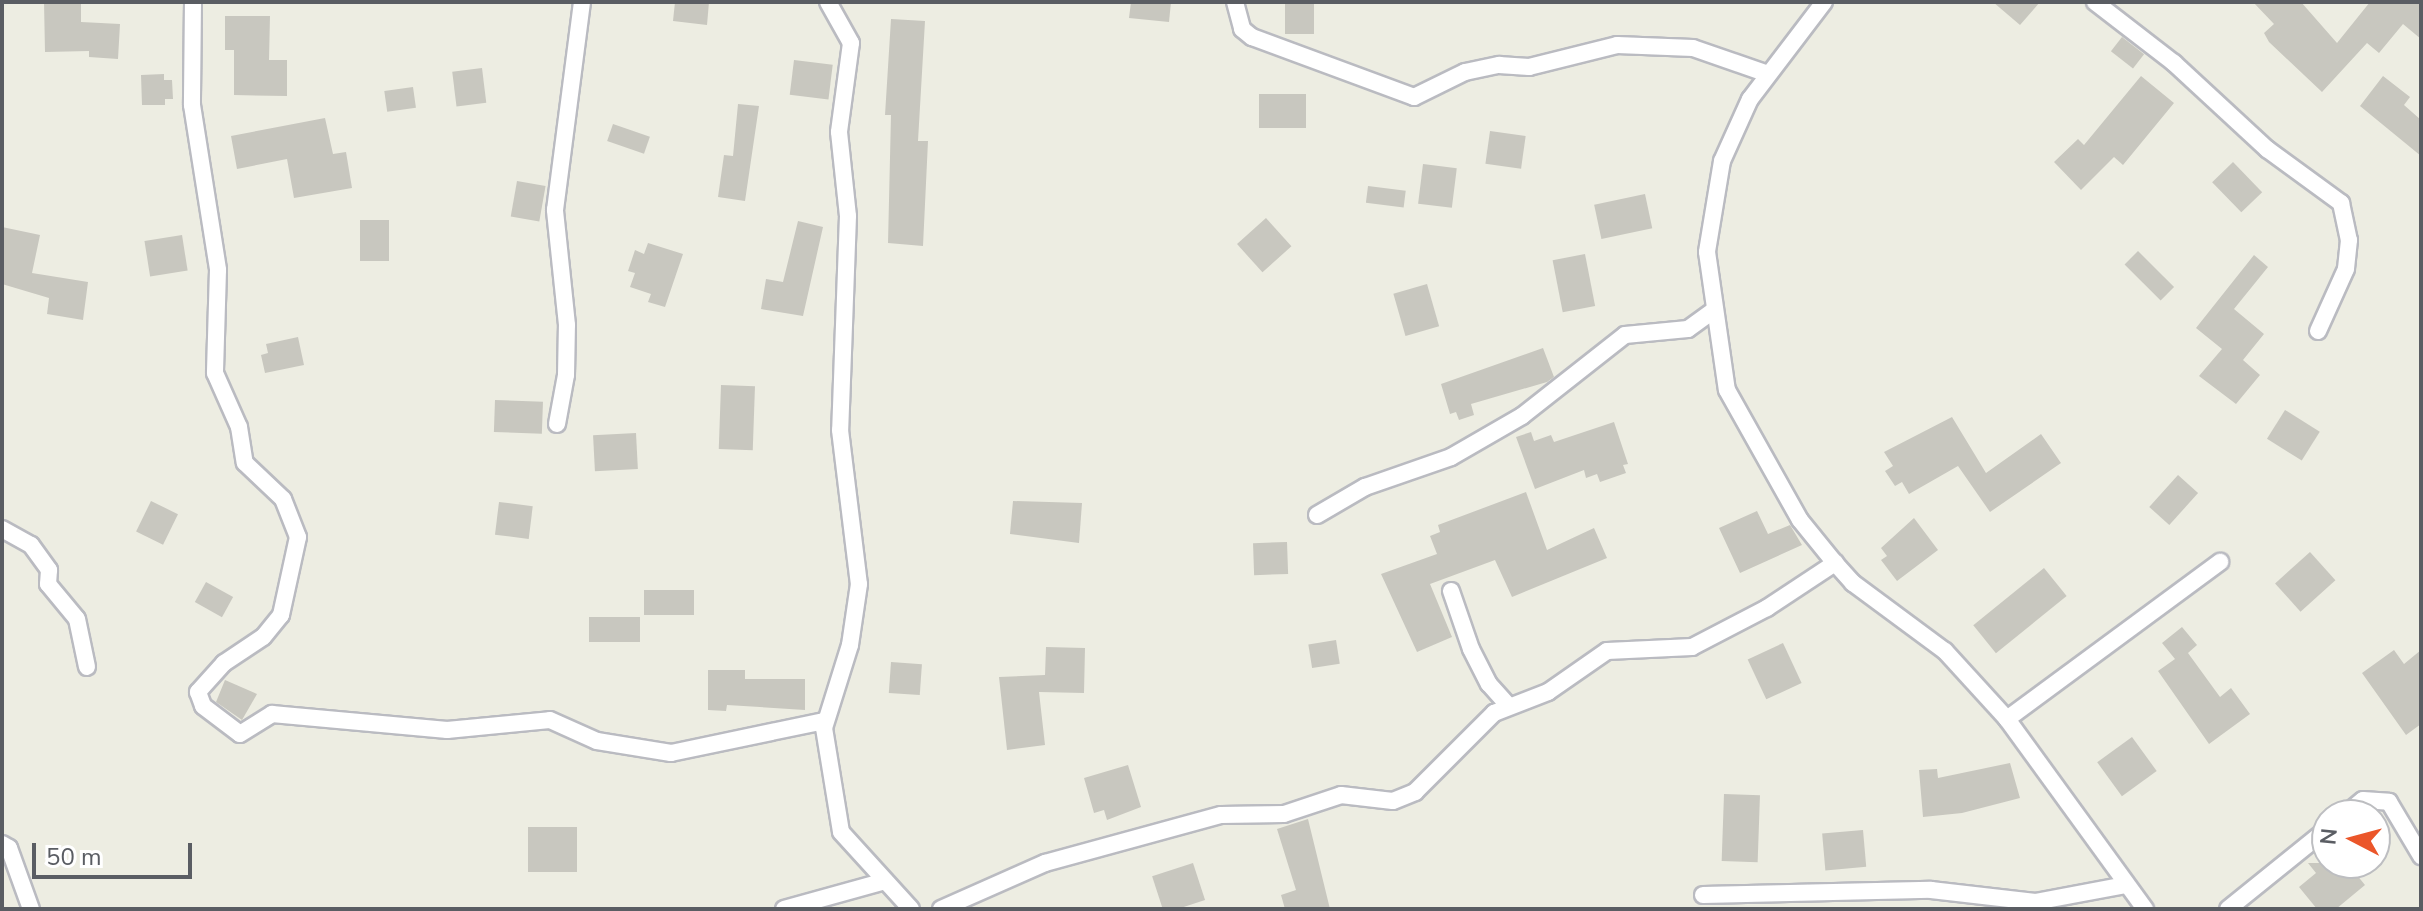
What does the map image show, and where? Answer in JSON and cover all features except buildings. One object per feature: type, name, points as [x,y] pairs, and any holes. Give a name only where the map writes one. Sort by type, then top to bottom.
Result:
[{"type":"street","points":[[193,2],[192,105],[218,270],[215,373],[239,427],[245,463],[283,499],[298,537],[281,615],[263,637],[224,663],[198,692],[203,706],[240,734],[272,714],[447,730],[550,720],[597,741],[671,753],[824,721]]},
{"type":"street","points":[[557,424],[566,375],[567,325],[555,210],[582,2]]},
{"type":"street","points":[[828,2],[851,43],[839,132],[848,216],[840,430],[859,584],[850,645],[824,721],[841,832],[911,909]]},
{"type":"street","points":[[1235,2],[1242,29],[1252,37],[1414,97],[1465,72],[1499,65],[1529,67],[1617,45],[1693,48],[1768,74]]},
{"type":"street","points":[[1824,2],[1768,74],[1722,161],[1710,211],[1707,252],[1714,310],[1734,407],[1800,520],[1835,563],[1853,583],[1945,651],[2007,719],[2056,780],[2145,909]]},
{"type":"street","points":[[2095,2],[2174,63],[2267,149],[2341,203],[2349,240],[2346,269],[2318,331]]},
{"type":"street","points":[[1317,515],[1365,487],[1451,457],[1522,416],[1625,335],[1688,329],[1714,310]]},
{"type":"street","points":[[2,529],[31,545],[39,563],[49,570],[48,584],[77,619],[87,667]]},
{"type":"street","points":[[2007,719],[2220,562]]},
{"type":"street","points":[[941,909],[1045,863],[1221,815],[1284,814],[1341,795],[1393,801],[1415,792],[1494,713],[1548,692],[1607,651],[1692,647],[1717,636],[1835,563]]},
{"type":"street","points":[[1451,591],[1483,673],[1509,706]]},
{"type":"street","points":[[2391,805],[2421,856]]},
{"type":"street","points":[[2228,909],[2311,842]]},
{"type":"street","points":[[2,844],[9,848],[31,909]]},
{"type":"street","points":[[784,909],[885,881]]},
{"type":"street","points":[[1703,895],[1931,890],[2035,902],[2126,885]]}]
